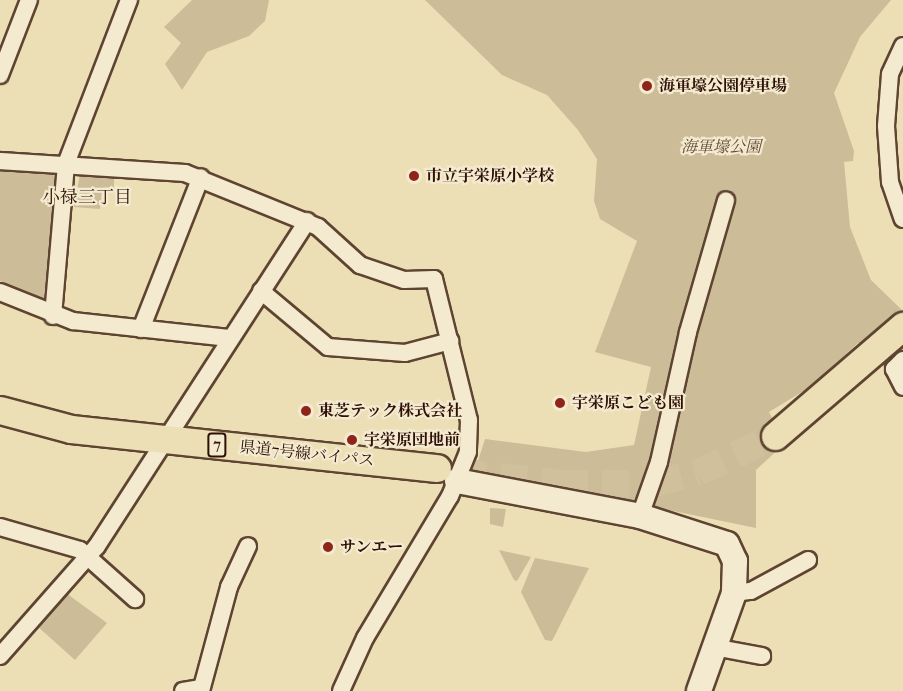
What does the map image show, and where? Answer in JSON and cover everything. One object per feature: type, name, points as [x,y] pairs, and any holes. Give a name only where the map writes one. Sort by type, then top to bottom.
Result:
[{"type":"main road","points":[[775,436],[840,384],[903,326]]},
{"type":"main road","name":"県道7号線バイパス","points":[[0,410],[71,429],[447,475]]},
{"type":"street","points":[[0,75],[29,0]]},
{"type":"street","points":[[53,316],[66,164],[129,0]]},
{"type":"street","points":[[903,46],[886,95],[890,182],[903,219]]},
{"type":"street","points":[[0,161],[168,170],[201,177],[307,220],[360,265],[404,280],[434,279],[471,427],[340,691]]},
{"type":"street","points":[[890,182],[903,170]]},
{"type":"street","points":[[141,329],[201,177]]},
{"type":"street","points":[[642,507],[646,461],[690,294],[708,238],[720,217],[726,200]]},
{"type":"street","points":[[0,656],[88,558],[162,440],[307,220]]},
{"type":"street","points":[[261,291],[328,347],[399,354],[450,341]]},
{"type":"street","points":[[0,292],[53,316],[141,329],[229,338]]},
{"type":"street","points":[[903,360],[894,369],[903,387]]},
{"type":"street","points":[[447,475],[642,507],[727,544],[735,561],[734,593],[719,648],[699,691]]},
{"type":"street","points":[[0,527],[80,550],[135,598]]},
{"type":"street","points":[[183,691],[201,690],[230,587],[248,546]]},
{"type":"street","points":[[734,593],[751,591],[808,560]]},
{"type":"street","points":[[719,648],[762,656]]},
{"type":"green space","points":[[192,0],[269,0],[265,21],[249,36],[207,52],[182,90],[165,64],[181,43],[164,27]]},
{"type":"green space","name":"海軍壕公園","points":[[425,0],[891,0],[860,37],[834,93],[854,151],[853,161],[844,162],[850,227],[871,280],[903,311],[903,351],[885,368],[858,343],[810,387],[769,412],[785,443],[756,470],[756,528],[484,472],[478,461],[485,439],[586,452],[634,445],[651,367],[595,352],[637,241],[600,219],[594,201],[597,159],[578,130],[547,95],[502,75]]},
{"type":"green space","points":[[0,168],[56,171],[60,179],[48,302],[42,305],[0,281]]},
{"type":"green space","points":[[80,174],[114,174],[114,187],[102,188],[100,209],[74,207]]},
{"type":"green space","points":[[490,508],[506,509],[503,527],[490,524]]},
{"type":"green space","points":[[499,550],[531,557],[517,581],[514,580]]},
{"type":"green space","points":[[535,558],[589,568],[552,641],[545,640],[521,592]]},
{"type":"green space","points":[[66,593],[107,623],[75,660],[37,626]]},
{"type":"tunnel","points":[[459,471],[561,483],[655,483],[698,472],[775,436]]},
{"type":"place","name":"海軍壕公園停車場","points":[[647,86]]},
{"type":"place","name":"市立宇栄原小学校","points":[[414,176]]},
{"type":"place","name":"宇栄原こども園","points":[[560,403]]},
{"type":"place","name":"東芝テック株式会社","points":[[306,411]]},
{"type":"place","name":"宇栄原団地前","points":[[352,440]]},
{"type":"place","name":"サンエー","points":[[328,547]]},
{"type":"district","name":"小禄三丁目","points":[[87,198]]}]
